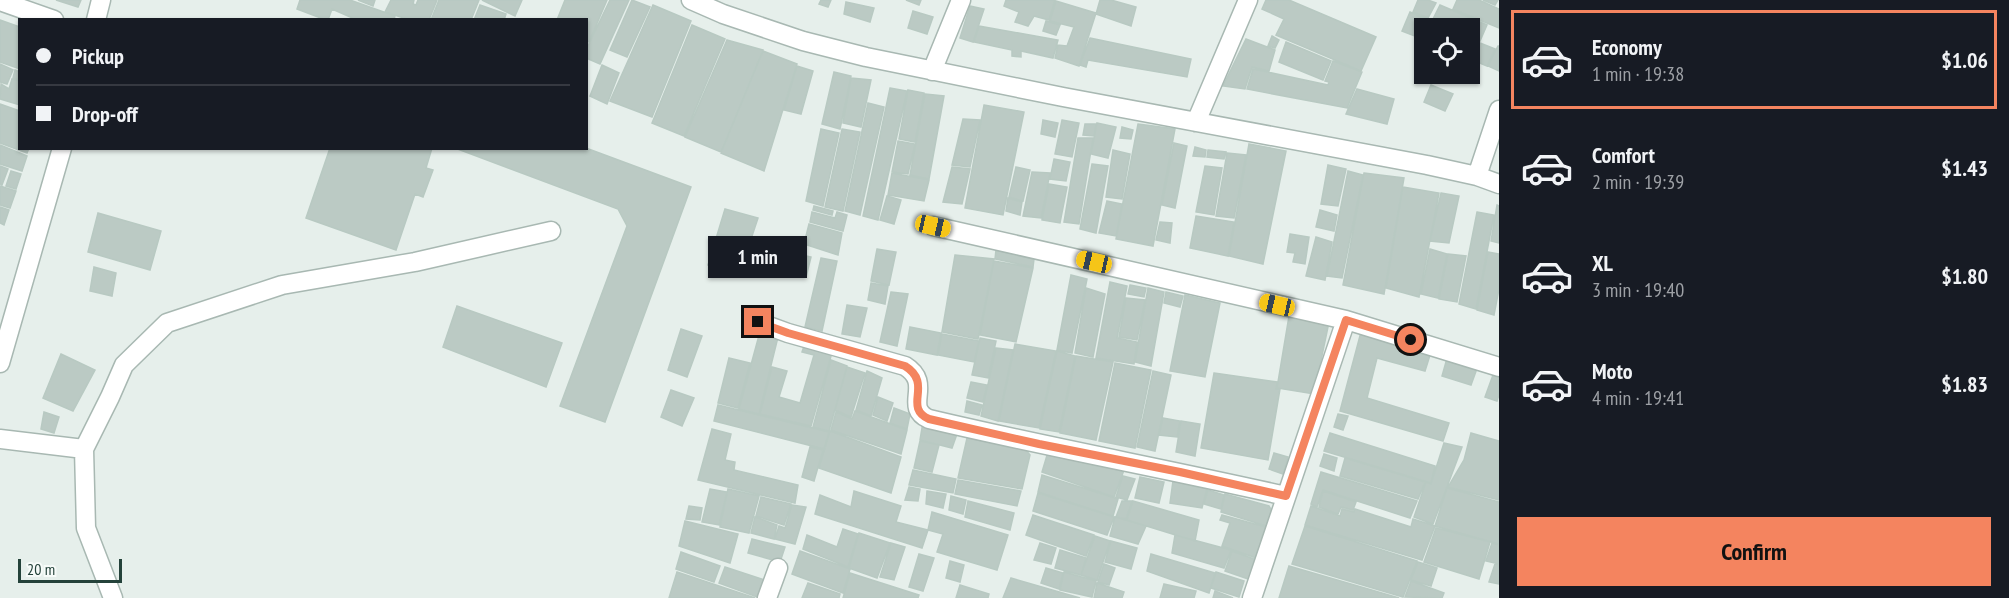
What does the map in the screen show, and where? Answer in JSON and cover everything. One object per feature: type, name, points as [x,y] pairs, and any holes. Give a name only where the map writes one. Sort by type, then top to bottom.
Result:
[{"type":"street","points":[[96,18],[101,0]]},
{"type":"street","points":[[691,0],[723,14],[803,41],[866,57],[1427,165],[1477,176],[1499,184]]},
{"type":"street","points":[[932,71],[962,0]]},
{"type":"street","points":[[1196,122],[1248,0]]},
{"type":"street","points":[[0,1],[48,18]]},
{"type":"street","points":[[1477,176],[1499,110]]},
{"type":"street","points":[[0,363],[4,328],[61,150]]},
{"type":"street","points":[[933,226],[1346,320],[1499,367]]},
{"type":"street","points":[[113,598],[86,528],[84,449],[124,365],[166,323],[282,285],[415,261],[551,231]]},
{"type":"street","points":[[1252,598],[1346,320]]},
{"type":"street","points":[[758,322],[788,333],[905,366],[915,373],[919,383],[917,409],[921,416],[929,419],[1286,496]]},
{"type":"street","points":[[0,439],[84,449]]},
{"type":"street","points":[[767,598],[778,568]]},
{"type":"building","points":[[56,0],[81,0],[78,7]]},
{"type":"building","points":[[300,0],[350,0],[395,16],[394,18],[352,18],[332,9],[329,18],[321,18],[297,9]]},
{"type":"building","points":[[358,0],[375,0],[373,6]]},
{"type":"building","points":[[391,0],[414,0],[413,4],[416,5],[418,0],[437,0],[430,18],[404,18],[385,12]]},
{"type":"building","points":[[439,0],[479,0],[472,18],[432,18]]},
{"type":"building","points":[[482,0],[522,0],[515,16]]},
{"type":"building","points":[[565,0],[607,0],[589,42],[588,18],[558,18]]},
{"type":"building","points":[[610,0],[629,0],[600,64],[588,59],[588,46]]},
{"type":"building","points":[[632,0],[650,7],[627,57],[610,50]]},
{"type":"building","points":[[821,0],[831,0],[828,7],[819,4]]},
{"type":"building","points":[[906,0],[921,0],[919,5]]},
{"type":"building","points":[[1006,0],[1055,0],[1049,20],[1034,16],[1028,26],[1015,22],[1019,12],[1004,6]]},
{"type":"building","points":[[1100,0],[1111,0],[1136,7],[1131,26],[1096,14]]},
{"type":"building","points":[[1266,0],[1289,0],[1376,37],[1361,71],[1276,35],[1284,19],[1262,9]]},
{"type":"building","points":[[1418,0],[1436,3],[1428,18],[1413,12]]},
{"type":"building","points":[[1457,0],[1479,0],[1499,9],[1499,28],[1480,20],[1480,18],[1453,9]]},
{"type":"building","points":[[1483,0],[1498,0],[1495,5]]},
{"type":"building","points":[[1056,1],[1096,13],[1079,66],[1055,58],[1058,45],[1067,46],[1074,27],[1050,21]]},
{"type":"building","points":[[846,2],[874,8],[870,22],[844,14]]},
{"type":"building","points":[[480,5],[506,14],[505,18],[475,18]]},
{"type":"building","points":[[653,5],[691,21],[652,117],[610,101]]},
{"type":"building","points":[[1440,5],[1471,18],[1434,18]]},
{"type":"building","points":[[970,6],[984,9],[973,42],[960,38]]},
{"type":"building","points":[[913,11],[933,17],[927,34],[908,28]]},
{"type":"building","points":[[1410,12],[1424,18],[1414,18],[1414,36],[1402,31]]},
{"type":"building","points":[[0,20],[18,26],[18,68],[0,62]]},
{"type":"building","points":[[1046,21],[1060,25],[1056,35],[1043,31]]},
{"type":"building","points":[[1480,22],[1487,25],[1480,41]]},
{"type":"building","points":[[692,25],[725,39],[684,136],[652,123]]},
{"type":"building","points":[[979,26],[1058,40],[1053,58],[1021,51],[1021,57],[1012,56],[1012,50],[974,42]]},
{"type":"building","points":[[1272,36],[1279,40],[1275,48],[1268,46]]},
{"type":"building","points":[[1090,38],[1191,59],[1187,77],[1088,60],[1086,67],[1080,65]]},
{"type":"building","points":[[1246,39],[1275,50],[1269,71],[1252,67],[1245,89],[1223,86]]},
{"type":"building","points":[[727,40],[763,50],[721,152],[685,137]]},
{"type":"building","points":[[1286,42],[1331,61],[1323,80],[1279,62]]},
{"type":"building","points":[[1480,43],[1495,49],[1487,66],[1480,63]]},
{"type":"building","points":[[1499,46],[1499,71],[1488,66]]},
{"type":"building","points":[[763,51],[797,64],[764,171],[721,153]]},
{"type":"building","points":[[1333,61],[1362,72],[1347,108],[1247,89],[1253,69],[1328,85],[1329,82],[1325,81]]},
{"type":"building","points":[[0,64],[13,70],[7,84],[0,82]]},
{"type":"building","points":[[602,65],[619,73],[607,104],[590,96]]},
{"type":"building","points":[[797,66],[813,71],[801,114],[784,110]]},
{"type":"building","points":[[15,70],[18,71],[18,79],[13,78]]},
{"type":"building","points":[[834,72],[851,76],[840,129],[822,124]]},
{"type":"building","points":[[851,78],[871,80],[861,127],[843,123]]},
{"type":"building","points":[[12,79],[18,80],[18,104],[0,99],[1,84],[9,89]]},
{"type":"building","points":[[1431,85],[1453,94],[1445,111],[1424,102]]},
{"type":"building","points":[[890,88],[907,91],[878,220],[863,216]]},
{"type":"building","points":[[1357,89],[1394,99],[1387,124],[1346,114]]},
{"type":"building","points":[[908,90],[924,93],[915,142],[899,139]]},
{"type":"building","points":[[925,94],[944,96],[929,179],[910,175]]},
{"type":"building","points":[[868,103],[884,107],[860,215],[845,211]]},
{"type":"building","points":[[0,104],[18,110],[18,150],[0,143]]},
{"type":"building","points":[[984,105],[1024,112],[1003,215],[965,208]]},
{"type":"building","points":[[963,119],[980,120],[970,167],[952,165]]},
{"type":"building","points":[[1043,120],[1058,123],[1055,137],[1041,134]]},
{"type":"building","points":[[1062,120],[1079,123],[1072,157],[1055,154]]},
{"type":"building","points":[[1097,123],[1116,127],[1108,158],[1091,154]]},
{"type":"building","points":[[1085,124],[1096,124],[1094,136],[1083,135]]},
{"type":"building","points":[[1138,124],[1175,129],[1153,246],[1116,239]]},
{"type":"building","points":[[1122,127],[1133,130],[1131,139],[1120,138]]},
{"type":"building","points":[[821,129],[839,133],[823,206],[806,201]]},
{"type":"building","points":[[842,129],[860,132],[843,211],[825,207]]},
{"type":"building","points":[[1078,138],[1093,138],[1079,224],[1064,222]]},
{"type":"building","points":[[898,141],[915,144],[908,174],[892,172]]},
{"type":"building","points":[[1174,143],[1187,146],[1175,208],[1162,205]]},
{"type":"building","points":[[1249,144],[1286,151],[1263,264],[1229,256]]},
{"type":"building","points":[[0,145],[27,156],[22,171],[0,164]]},
{"type":"building","points":[[1195,147],[1206,150],[1205,157],[1193,156]]},
{"type":"building","points":[[588,149],[691,187],[605,422],[560,406],[627,226],[618,209],[460,150]]},
{"type":"building","points":[[329,150],[431,150],[426,168],[433,170],[423,197],[415,194],[396,250],[306,218]]},
{"type":"building","points":[[1113,150],[1130,154],[1122,199],[1106,197]]},
{"type":"building","points":[[1208,150],[1226,152],[1224,159],[1207,157]]},
{"type":"building","points":[[1227,153],[1246,155],[1234,218],[1216,216]]},
{"type":"building","points":[[1054,159],[1070,162],[1066,181],[1050,179]]},
{"type":"building","points":[[1092,164],[1108,166],[1096,233],[1080,229]]},
{"type":"building","points":[[1328,165],[1346,169],[1338,206],[1321,204]]},
{"type":"building","points":[[0,166],[8,169],[2,185],[0,184]]},
{"type":"building","points":[[1205,166],[1222,168],[1214,215],[1196,212]]},
{"type":"building","points":[[952,167],[970,169],[962,204],[943,202]]},
{"type":"building","points":[[1016,167],[1030,170],[1023,201],[1009,197]]},
{"type":"building","points":[[11,171],[21,174],[16,189],[6,186]]},
{"type":"building","points":[[1348,171],[1363,175],[1342,278],[1327,276]]},
{"type":"building","points":[[1032,172],[1050,173],[1041,218],[1023,216]]},
{"type":"building","points":[[892,173],[929,180],[924,201],[888,195]]},
{"type":"building","points":[[1364,173],[1404,178],[1384,294],[1343,285]]},
{"type":"building","points":[[1049,184],[1067,187],[1060,223],[1042,220]]},
{"type":"building","points":[[0,186],[16,191],[10,208],[0,205]]},
{"type":"building","points":[[1403,187],[1439,193],[1419,297],[1386,288]]},
{"type":"building","points":[[1441,193],[1459,196],[1449,243],[1430,241]]},
{"type":"building","points":[[887,196],[901,200],[894,224],[880,220]]},
{"type":"building","points":[[1008,198],[1022,202],[1020,215],[1006,211]]},
{"type":"building","points":[[1107,201],[1122,204],[1116,236],[1099,233]]},
{"type":"building","points":[[1497,205],[1499,206],[1499,243],[1491,241]]},
{"type":"building","points":[[814,206],[833,211],[832,215],[813,210]]},
{"type":"building","points":[[0,207],[9,210],[4,225],[0,223]]},
{"type":"building","points":[[725,209],[758,218],[739,275],[708,265]]},
{"type":"building","points":[[1320,210],[1337,215],[1334,231],[1316,227]]},
{"type":"building","points":[[812,212],[835,218],[837,212],[847,215],[843,231],[810,222]]},
{"type":"building","points":[[1477,212],[1494,215],[1476,309],[1459,304]]},
{"type":"building","points":[[98,213],[161,231],[150,270],[88,252]]},
{"type":"building","points":[[1196,216],[1234,222],[1228,256],[1190,248]]},
{"type":"building","points":[[1160,222],[1172,223],[1170,243],[1156,240]]},
{"type":"building","points":[[809,224],[842,233],[838,255],[804,244]]},
{"type":"building","points":[[1290,234],[1309,237],[1305,264],[1293,262],[1295,253],[1287,252]]},
{"type":"building","points":[[1316,237],[1332,242],[1325,280],[1306,276]]},
{"type":"building","points":[[877,249],[896,252],[889,285],[871,281]]},
{"type":"building","points":[[1430,249],[1447,254],[1438,298],[1421,294]]},
{"type":"building","points":[[996,250],[1034,259],[1033,267],[995,259]]},
{"type":"building","points":[[1488,252],[1499,254],[1499,289],[1494,315],[1477,310]]},
{"type":"building","points":[[1448,254],[1466,256],[1457,302],[1439,299]]},
{"type":"building","points":[[802,255],[811,257],[806,277],[796,274]]},
{"type":"building","points":[[955,255],[994,259],[978,339],[942,332]]},
{"type":"building","points":[[821,258],[837,261],[822,331],[805,327]]},
{"type":"building","points":[[994,261],[1033,268],[1016,342],[980,335]]},
{"type":"building","points":[[94,267],[116,273],[112,296],[90,291]]},
{"type":"building","points":[[1071,275],[1087,279],[1072,353],[1057,350]]},
{"type":"building","points":[[1110,282],[1127,286],[1117,338],[1137,342],[1134,364],[1096,358]]},
{"type":"building","points":[[871,283],[888,286],[885,304],[868,300]]},
{"type":"building","points":[[1130,285],[1146,288],[1144,297],[1128,294]]},
{"type":"building","points":[[1086,288],[1105,294],[1093,357],[1075,353]]},
{"type":"building","points":[[1148,288],[1164,292],[1151,366],[1135,362]]},
{"type":"building","points":[[891,292],[908,294],[897,346],[880,342]]},
{"type":"building","points":[[1166,292],[1183,296],[1180,307],[1164,303]]},
{"type":"building","points":[[1185,295],[1220,303],[1205,377],[1170,371]]},
{"type":"building","points":[[1126,298],[1145,300],[1137,340],[1119,337]]},
{"type":"building","points":[[847,305],[867,308],[860,337],[842,334]]},
{"type":"building","points":[[457,306],[562,343],[546,387],[443,347]]},
{"type":"building","points":[[1289,316],[1329,322],[1314,394],[1277,388]]},
{"type":"building","points":[[910,327],[941,333],[937,355],[906,349]]},
{"type":"building","points":[[761,328],[779,333],[759,414],[739,409]]},
{"type":"building","points":[[681,329],[702,336],[687,377],[668,370]]},
{"type":"building","points":[[1361,332],[1431,352],[1425,371],[1377,358],[1367,398],[1449,423],[1443,441],[1340,411]]},
{"type":"building","points":[[942,334],[979,341],[974,362],[938,355]]},
{"type":"building","points":[[980,338],[996,341],[988,378],[972,375]]},
{"type":"building","points":[[805,343],[833,349],[811,426],[760,414],[772,367],[787,371],[779,397],[800,403],[814,355],[802,352]]},
{"type":"building","points":[[1015,344],[1056,351],[1039,428],[999,421]]},
{"type":"building","points":[[996,348],[1013,350],[998,421],[981,416]]},
{"type":"building","points":[[1057,351],[1075,356],[1059,432],[1040,429]]},
{"type":"building","points":[[61,354],[95,370],[73,411],[43,398]]},
{"type":"building","points":[[1448,355],[1479,363],[1471,385],[1442,376]]},
{"type":"building","points":[[1076,356],[1113,362],[1096,440],[1060,433]]},
{"type":"building","points":[[729,358],[750,363],[738,408],[718,403]]},
{"type":"building","points":[[831,360],[847,366],[829,431],[813,427]]},
{"type":"building","points":[[1115,363],[1151,370],[1135,448],[1099,441]]},
{"type":"building","points":[[847,367],[865,373],[851,417],[835,410]]},
{"type":"building","points":[[867,371],[882,378],[871,416],[856,410]]},
{"type":"building","points":[[1153,371],[1171,375],[1155,451],[1137,447]]},
{"type":"building","points":[[1214,373],[1277,382],[1276,389],[1280,389],[1268,460],[1201,448]]},
{"type":"building","points":[[1493,375],[1499,377],[1497,401],[1485,397]]},
{"type":"building","points":[[971,382],[987,385],[983,402],[967,398]]},
{"type":"building","points":[[671,390],[694,398],[682,426],[661,417]]},
{"type":"building","points":[[878,397],[893,403],[887,421],[873,415]]},
{"type":"building","points":[[967,401],[982,405],[979,415],[965,412]]},
{"type":"building","points":[[718,405],[829,432],[824,449],[714,421]]},
{"type":"building","points":[[894,408],[910,414],[907,429],[890,423]]},
{"type":"building","points":[[855,411],[907,430],[901,454],[831,430],[836,412],[852,419]]},
{"type":"building","points":[[44,412],[59,417],[54,433],[41,429]]},
{"type":"building","points":[[1338,414],[1348,416],[1343,430],[1334,427]]},
{"type":"building","points":[[1163,418],[1180,421],[1177,437],[1159,435]]},
{"type":"building","points":[[1181,421],[1200,424],[1195,456],[1176,452]]},
{"type":"building","points":[[923,422],[957,434],[952,448],[920,440]]},
{"type":"building","points":[[712,429],[731,434],[725,460],[735,462],[734,470],[798,485],[795,503],[698,480]]},
{"type":"building","points":[[830,431],[901,457],[891,493],[819,468]]},
{"type":"building","points":[[1330,433],[1435,466],[1431,483],[1324,451]]},
{"type":"building","points":[[1471,433],[1499,441],[1499,500],[1448,487],[1464,460]]},
{"type":"building","points":[[967,438],[1025,449],[1030,455],[1022,489],[958,478]]},
{"type":"building","points":[[920,441],[939,445],[932,472],[914,468]]},
{"type":"building","points":[[1444,443],[1462,447],[1433,524],[1414,517],[1426,482],[1431,484]]},
{"type":"building","points":[[810,447],[823,450],[814,481],[802,477]]},
{"type":"building","points":[[1048,452],[1124,470],[1114,497],[1042,472]]},
{"type":"building","points":[[1274,453],[1288,457],[1283,474],[1269,469]]},
{"type":"building","points":[[1324,454],[1337,458],[1334,471],[1320,466]]},
{"type":"building","points":[[1345,458],[1425,482],[1418,499],[1340,476]]},
{"type":"building","points":[[913,470],[956,479],[953,493],[909,485]]},
{"type":"building","points":[[1321,472],[1417,501],[1410,518],[1323,490],[1317,507],[1311,504]]},
{"type":"building","points":[[1042,475],[1118,499],[1113,516],[1038,492]]},
{"type":"building","points":[[1123,476],[1135,479],[1127,500],[1116,497]]},
{"type":"building","points":[[1140,477],[1164,482],[1159,503],[1135,498]]},
{"type":"building","points":[[958,480],[1021,491],[1017,506],[955,494]]},
{"type":"building","points":[[1173,481],[1207,488],[1202,508],[1170,503]]},
{"type":"building","points":[[909,487],[920,489],[918,501],[905,500]]},
{"type":"building","points":[[1447,488],[1499,502],[1499,544],[1435,526]]},
{"type":"building","points":[[710,489],[727,492],[719,525],[702,522]]},
{"type":"building","points":[[728,489],[759,496],[749,533],[720,527]]},
{"type":"building","points":[[1208,490],[1224,495],[1221,509],[1204,504]]},
{"type":"building","points":[[854,491],[901,506],[896,522],[928,530],[922,548],[815,514],[820,495],[851,507]]},
{"type":"building","points":[[927,491],[946,494],[943,508],[926,504]]},
{"type":"building","points":[[1323,491],[1356,502],[1353,510],[1341,507],[1338,514],[1319,507]]},
{"type":"building","points":[[1038,493],[1114,517],[1107,535],[1033,511]]},
{"type":"building","points":[[1225,494],[1269,506],[1276,518],[1273,528],[1221,512]]},
{"type":"building","points":[[951,496],[966,500],[963,514],[949,510]]},
{"type":"building","points":[[761,497],[791,504],[784,525],[756,516]]},
{"type":"building","points":[[968,501],[1014,513],[1010,530],[965,517]]},
{"type":"building","points":[[1122,501],[1132,501],[1126,519],[1116,517]]},
{"type":"building","points":[[1133,501],[1199,520],[1195,541],[1127,520]]},
{"type":"building","points":[[792,505],[806,507],[795,544],[775,539],[779,526],[785,528]]},
{"type":"building","points":[[689,506],[702,508],[700,520],[686,519]]},
{"type":"building","points":[[1311,506],[1340,516],[1342,509],[1354,512],[1355,509],[1411,527],[1413,519],[1435,526],[1422,560],[1305,525]]},
{"type":"building","points":[[932,512],[1008,535],[997,570],[937,552],[943,534],[928,530]]},
{"type":"building","points":[[1033,515],[1094,535],[1086,556],[1026,535]]},
{"type":"building","points":[[1222,515],[1273,529],[1262,560],[1222,546],[1230,523],[1220,520]]},
{"type":"building","points":[[755,517],[777,525],[774,539],[751,533]]},
{"type":"building","points":[[1115,517],[1146,526],[1138,544],[1110,536]]},
{"type":"building","points":[[685,521],[738,534],[730,563],[679,546]]},
{"type":"building","points":[[1305,526],[1417,561],[1403,597],[1292,564]]},
{"type":"building","points":[[1436,528],[1490,542],[1479,579],[1424,562]]},
{"type":"building","points":[[843,529],[858,534],[848,567],[803,549],[807,535],[837,547]]},
{"type":"building","points":[[859,533],[890,543],[877,578],[849,568]]},
{"type":"building","points":[[1175,535],[1231,550],[1224,568],[1172,553]]},
{"type":"building","points":[[1095,536],[1110,541],[1097,580],[1081,575]]},
{"type":"building","points":[[752,539],[785,547],[780,562],[748,553]]},
{"type":"building","points":[[1111,541],[1137,548],[1131,569],[1105,562]]},
{"type":"building","points":[[891,543],[905,547],[894,580],[880,577]]},
{"type":"building","points":[[1040,543],[1056,548],[1051,564],[1034,560]]},
{"type":"building","points":[[1492,543],[1499,545],[1499,564],[1486,561]]},
{"type":"building","points":[[1060,550],[1086,558],[1081,575],[1055,568]]},
{"type":"building","points":[[800,551],[850,569],[843,593],[792,574]]},
{"type":"building","points":[[1232,551],[1262,562],[1254,581],[1225,571]]},
{"type":"building","points":[[681,552],[720,566],[714,582],[676,569]]},
{"type":"building","points":[[919,554],[934,558],[923,591],[909,587]]},
{"type":"building","points":[[1151,554],[1215,573],[1209,593],[1147,571]]},
{"type":"building","points":[[950,561],[964,565],[960,582],[946,578]]},
{"type":"building","points":[[1418,562],[1437,568],[1431,586],[1411,580]]},
{"type":"building","points":[[1104,564],[1115,568],[1109,585],[1098,582]]},
{"type":"building","points":[[1495,564],[1499,565],[1499,584],[1489,582]]},
{"type":"building","points":[[1289,566],[1399,598],[1279,598]]},
{"type":"building","points":[[725,567],[768,581],[760,598],[719,583]]},
{"type":"building","points":[[1046,568],[1063,573],[1059,589],[1041,583]]},
{"type":"building","points":[[677,572],[755,598],[669,598]]},
{"type":"building","points":[[1064,572],[1096,581],[1092,597],[1060,590]]},
{"type":"building","points":[[1216,572],[1244,581],[1239,597],[1211,588]]},
{"type":"building","points":[[850,573],[919,595],[918,598],[843,598]]},
{"type":"building","points":[[1011,578],[1080,598],[1003,598]]},
{"type":"building","points":[[1411,581],[1444,593],[1442,598],[1405,597]]},
{"type":"building","points":[[808,583],[840,594],[839,598],[802,598]]},
{"type":"building","points":[[1097,583],[1124,592],[1122,598],[1094,598]]},
{"type":"building","points":[[1164,584],[1196,591],[1194,598],[1160,598]]},
{"type":"building","points":[[960,585],[989,594],[988,598],[956,598]]},
{"type":"building","points":[[1215,591],[1233,598],[1213,598]]},
{"type":"route","points":[[758,322],[788,333],[905,366],[915,373],[919,383],[917,409],[921,416],[929,419],[1286,496],[1346,320],[1411,340]]}]
